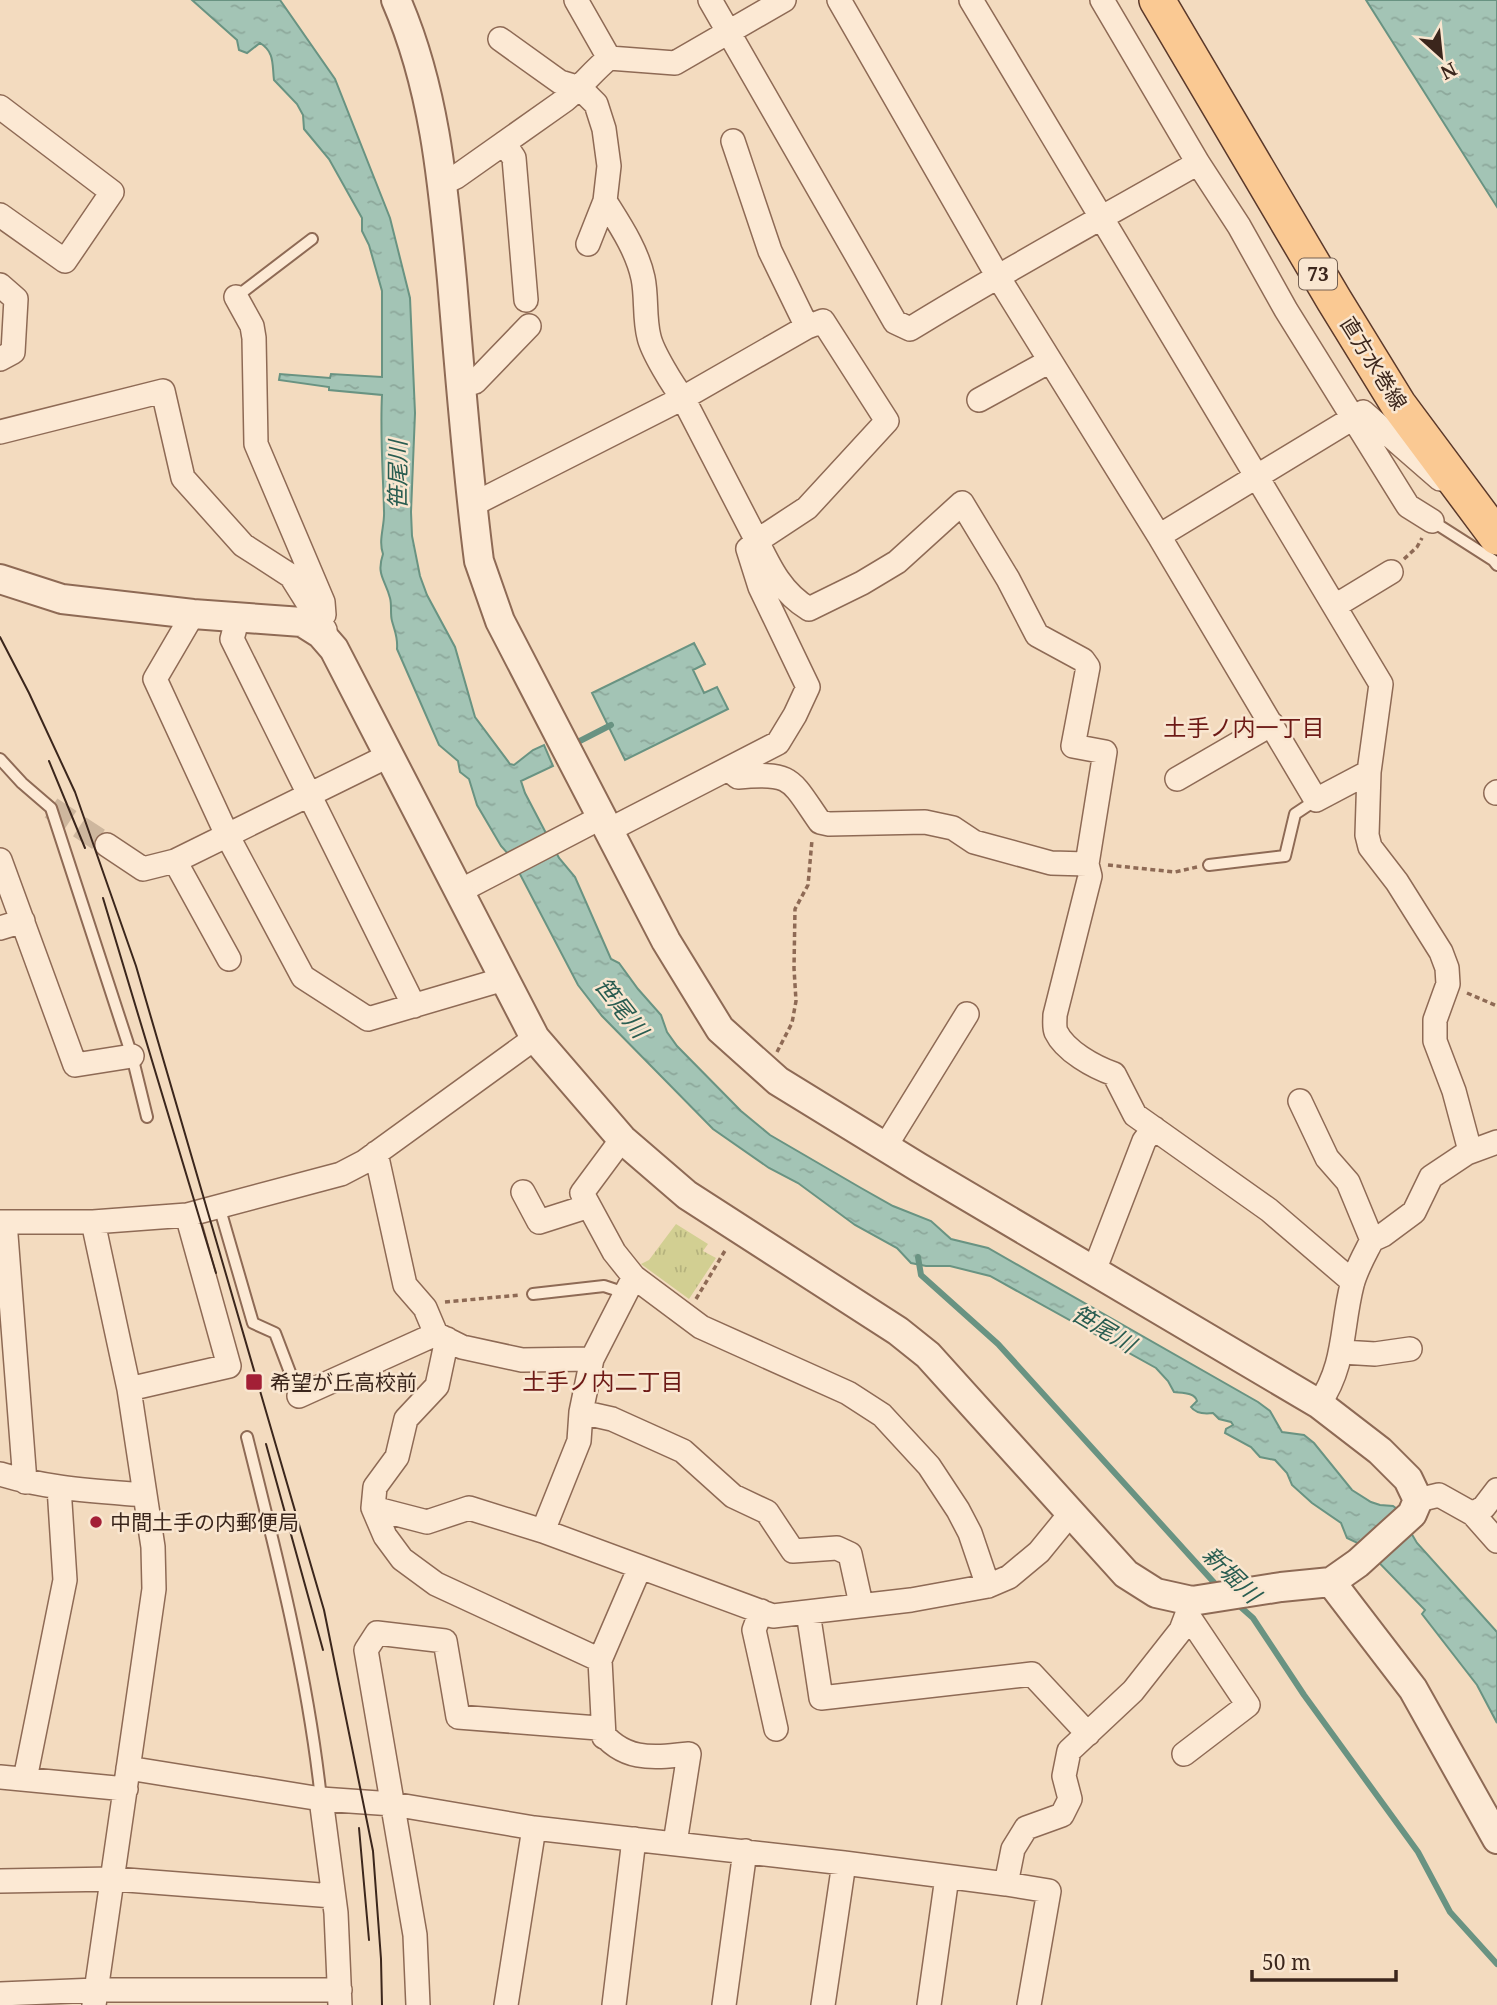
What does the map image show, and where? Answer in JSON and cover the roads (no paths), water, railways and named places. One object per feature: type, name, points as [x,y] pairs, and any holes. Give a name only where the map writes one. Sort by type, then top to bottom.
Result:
[{"type":"main road","name":"直方水巻線","points":[[1157,0],[1398,404],[1489,526]]},
{"type":"street","points":[[396,0],[430,105],[443,183],[479,561],[500,621],[598,825],[720,1029],[778,1081],[1319,1404],[1380,1451],[1408,1479],[1415,1507]]},
{"type":"street","points":[[576,0],[609,58]]},
{"type":"street","points":[[710,0],[895,321],[910,329],[997,275],[1198,163]]},
{"type":"street","points":[[443,183],[456,177],[580,88],[592,72],[609,58],[675,63],[784,0]]},
{"type":"street","points":[[839,0],[997,275],[1159,536],[1316,800],[1368,772]]},
{"type":"street","points":[[971,0],[1381,684],[1368,772],[1367,835],[1370,847],[1441,952],[1447,968],[1448,984],[1435,1020],[1435,1041],[1454,1091],[1469,1147],[1467,1153]]},
{"type":"street","points":[[1102,0],[1198,163],[1239,226],[1286,310],[1408,506],[1432,522]]},
{"type":"street","points":[[500,39],[560,82],[580,88],[596,104],[604,129],[609,166],[605,201],[588,244]]},
{"type":"street","points":[[0,107],[112,192],[65,261],[0,215]]},
{"type":"street","points":[[733,141],[770,251],[807,327]]},
{"type":"street","points":[[504,143],[513,158],[526,300]]},
{"type":"street","points":[[605,201],[638,260],[643,279],[649,339],[683,398],[776,579],[800,604],[809,609],[897,562],[962,503],[1037,635],[1083,660],[1088,667],[1073,746],[1105,752],[1087,864],[1090,876],[1055,1015],[1055,1029],[1064,1043],[1100,1069],[1114,1074],[1135,1115],[1269,1210],[1353,1282]]},
{"type":"street","points":[[0,285],[16,299],[13,352],[0,359]]},
{"type":"street","points":[[236,297],[252,327],[254,338],[256,444],[323,602],[329,639]]},
{"type":"street","points":[[463,888],[598,825],[728,769],[778,743],[808,687],[760,587],[748,549],[807,508],[887,421],[823,321],[807,327],[683,398],[472,505]]},
{"type":"street","points":[[461,384],[475,382],[529,326]]},
{"type":"street","points":[[979,400],[1050,361]]},
{"type":"street","points":[[0,432],[163,391],[183,478],[243,545],[291,576],[329,639],[463,888],[504,979],[535,1038],[622,1139],[687,1195],[898,1331],[928,1355],[1126,1574],[1156,1593],[1190,1607],[1280,1587],[1331,1582],[1358,1563],[1415,1507],[1439,1495],[1473,1514],[1497,1540]]},
{"type":"street","points":[[1159,536],[1363,412],[1489,526]]},
{"type":"street","points":[[1335,606],[1391,572]]},
{"type":"street","points":[[0,579],[62,598],[192,614],[302,622],[329,639]]},
{"type":"street","points":[[192,614],[155,679],[227,835],[303,978],[368,1019],[504,979]]},
{"type":"street","points":[[238,617],[232,639],[414,1006]]},
{"type":"street","points":[[1177,779],[1272,724]]},
{"type":"street","points":[[107,845],[143,869],[175,861],[390,755]]},
{"type":"street","points":[[728,769],[738,777],[771,774],[784,778],[797,788],[820,822],[925,822],[953,828],[974,842],[1051,863],[1087,864]]},
{"type":"street","points":[[0,860],[75,1065],[132,1056]]},
{"type":"street","points":[[175,861],[229,959]]},
{"type":"street","points":[[0,928],[23,921]]},
{"type":"street","points":[[885,1147],[967,1014]]},
{"type":"street","points":[[25,1482],[2,1222],[93,1222],[187,1215],[341,1174],[376,1153],[535,1038]]},
{"type":"street","points":[[1300,1101],[1327,1158],[1352,1190],[1372,1240]]},
{"type":"street","points":[[1094,1271],[1144,1140],[1154,1128]]},
{"type":"street","points":[[622,1139],[582,1193],[629,1285],[701,1327],[848,1393],[882,1415],[929,1466],[958,1510],[970,1533],[988,1586]]},
{"type":"street","points":[[1319,1404],[1329,1389],[1342,1352],[1353,1282],[1372,1240],[1414,1212],[1431,1177],[1467,1153],[1497,1142]]},
{"type":"street","points":[[376,1153],[405,1284],[425,1308],[442,1337],[462,1346],[522,1360],[592,1359]]},
{"type":"street","points":[[523,1192],[539,1222],[589,1206]]},
{"type":"street","points":[[129,1389],[229,1366],[187,1215]]},
{"type":"street","points":[[93,1222],[129,1389],[153,1547],[154,1589],[95,1998]]},
{"type":"street","points":[[543,1531],[579,1441],[581,1412],[592,1359],[629,1285]]},
{"type":"street","points":[[299,1396],[442,1337]]},
{"type":"street","points":[[442,1337],[437,1385],[406,1419],[397,1457],[375,1487],[373,1508],[385,1536],[402,1559],[436,1584],[600,1660]]},
{"type":"street","points":[[1342,1352],[1375,1354],[1410,1349]]},
{"type":"street","points":[[581,1412],[612,1419],[683,1451],[733,1496],[767,1512],[793,1551],[837,1548],[850,1554],[861,1604]]},
{"type":"street","points":[[0,1474],[59,1488],[145,1495]]},
{"type":"street","points":[[25,1779],[65,1580],[59,1488]]},
{"type":"street","points":[[1473,1514],[1484,1507],[1497,1490]]},
{"type":"street","points":[[373,1508],[427,1522],[469,1508],[543,1531],[774,1616],[911,1600],[988,1586],[1009,1577],[1039,1552],[1070,1514]]},
{"type":"street","points":[[604,1737],[600,1660],[640,1567]]},
{"type":"street","points":[[1331,1582],[1413,1689],[1497,1839]]},
{"type":"street","points":[[1006,1884],[1013,1849],[1026,1828],[1062,1815],[1070,1799],[1064,1776],[1069,1751],[1133,1691],[1181,1630],[1190,1607]]},
{"type":"street","points":[[1184,1754],[1248,1705],[1190,1607]]},
{"type":"street","points":[[761,1611],[754,1630],[776,1729]]},
{"type":"street","points":[[808,1612],[821,1698],[1032,1674],[1088,1734]]},
{"type":"street","points":[[418,2005],[415,1935],[366,1650],[377,1633],[445,1641],[458,1717],[598,1728],[604,1737],[623,1750],[645,1758],[689,1754],[675,1843]]},
{"type":"street","points":[[0,1777],[127,1779],[394,1804],[534,1828],[844,1863],[1049,1891],[1029,2005]]},
{"type":"street","points":[[0,1994],[95,1998],[340,1998],[333,1896],[321,1799]]},
{"type":"street","points":[[506,2005],[534,1828]]},
{"type":"street","points":[[614,2005],[634,1839]]},
{"type":"street","points":[[724,2005],[745,1851]]},
{"type":"street","points":[[823,2005],[844,1863]]},
{"type":"street","points":[[929,2005],[947,1877]]},
{"type":"street","points":[[0,1881],[114,1879],[333,1896]]},
{"type":"lane","points":[[236,297],[312,239]]},
{"type":"lane","points":[[1432,522],[1497,565]]},
{"type":"lane","points":[[0,759],[51,808],[132,1056],[147,1117]]},
{"type":"lane","points":[[1209,865],[1285,856],[1295,814],[1316,800]]},
{"type":"lane","points":[[219,1206],[254,1323],[275,1333],[299,1396]]},
{"type":"lane","points":[[533,1294],[629,1285]]},
{"type":"lane","points":[[247,1437],[287,1597],[321,1799]]},
{"type":"water","name":"笹尾川","points":[[192,0],[280,0],[335,79],[390,218],[410,298],[415,413],[411,512],[412,536],[420,576],[427,595],[455,647],[475,717],[510,764],[514,765],[544,745],[553,766],[521,781],[559,858],[575,877],[611,959],[619,963],[661,1015],[667,1032],[677,1046],[741,1111],[770,1135],[893,1206],[931,1221],[951,1239],[988,1248],[1258,1402],[1270,1411],[1282,1432],[1304,1435],[1314,1443],[1352,1490],[1371,1502],[1397,1509],[1417,1543],[1497,1632],[1497,1723],[1477,1685],[1422,1614],[1425,1610],[1362,1545],[1347,1538],[1341,1523],[1292,1485],[1287,1473],[1275,1460],[1260,1457],[1251,1447],[1225,1433],[1226,1429],[1233,1425],[1231,1422],[1219,1419],[1213,1413],[1195,1411],[1191,1407],[1197,1401],[1196,1398],[1174,1392],[1156,1368],[990,1276],[950,1266],[911,1263],[897,1248],[855,1225],[798,1183],[769,1168],[713,1129],[602,1016],[578,985],[511,857],[501,846],[477,805],[469,779],[460,772],[458,761],[439,745],[397,649],[391,618],[391,601],[380,567],[384,516],[382,395],[329,390],[329,387],[279,380],[280,374],[330,378],[331,374],[382,377],[382,291],[369,245],[362,231],[362,218],[329,159],[304,129],[303,115],[297,104],[274,80],[272,59],[268,50],[260,43],[247,53],[239,50],[237,40]]},
{"type":"water","points":[[1366,0],[1497,0],[1497,207]]},
{"type":"water","points":[[694,643],[705,664],[693,670],[704,693],[717,687],[728,709],[625,760],[592,693]]},
{"type":"waterway","points":[[572,745],[611,725]]},
{"type":"waterway","name":"新堀川","points":[[918,1257],[921,1275],[998,1344],[1219,1588]]},
{"type":"waterway","name":"新堀川","points":[[1235,1602],[1253,1618],[1304,1695],[1418,1852],[1450,1912],[1497,1964]]},
{"type":"tunnel","points":[[51,808],[107,845]]},
{"type":"tram line","points":[[0,637],[75,792],[136,966],[324,1610],[373,1851],[382,2005]]},
{"type":"tram line","points":[[49,761],[85,848]]},
{"type":"tram line","points":[[103,898],[216,1273]]},
{"type":"tram line","points":[[266,1444],[323,1650]]},
{"type":"tram line","points":[[359,1828],[369,1940]]},
{"type":"place","name":"希望が丘高校前","points":[[254,1382]]},
{"type":"place","name":"中間土手の内郵便局","points":[[96,1522]]},
{"type":"district","name":"土手ノ内一丁目","points":[[1244,727]]},
{"type":"district","name":"土手ノ内二丁目","points":[[603,1381]]}]
